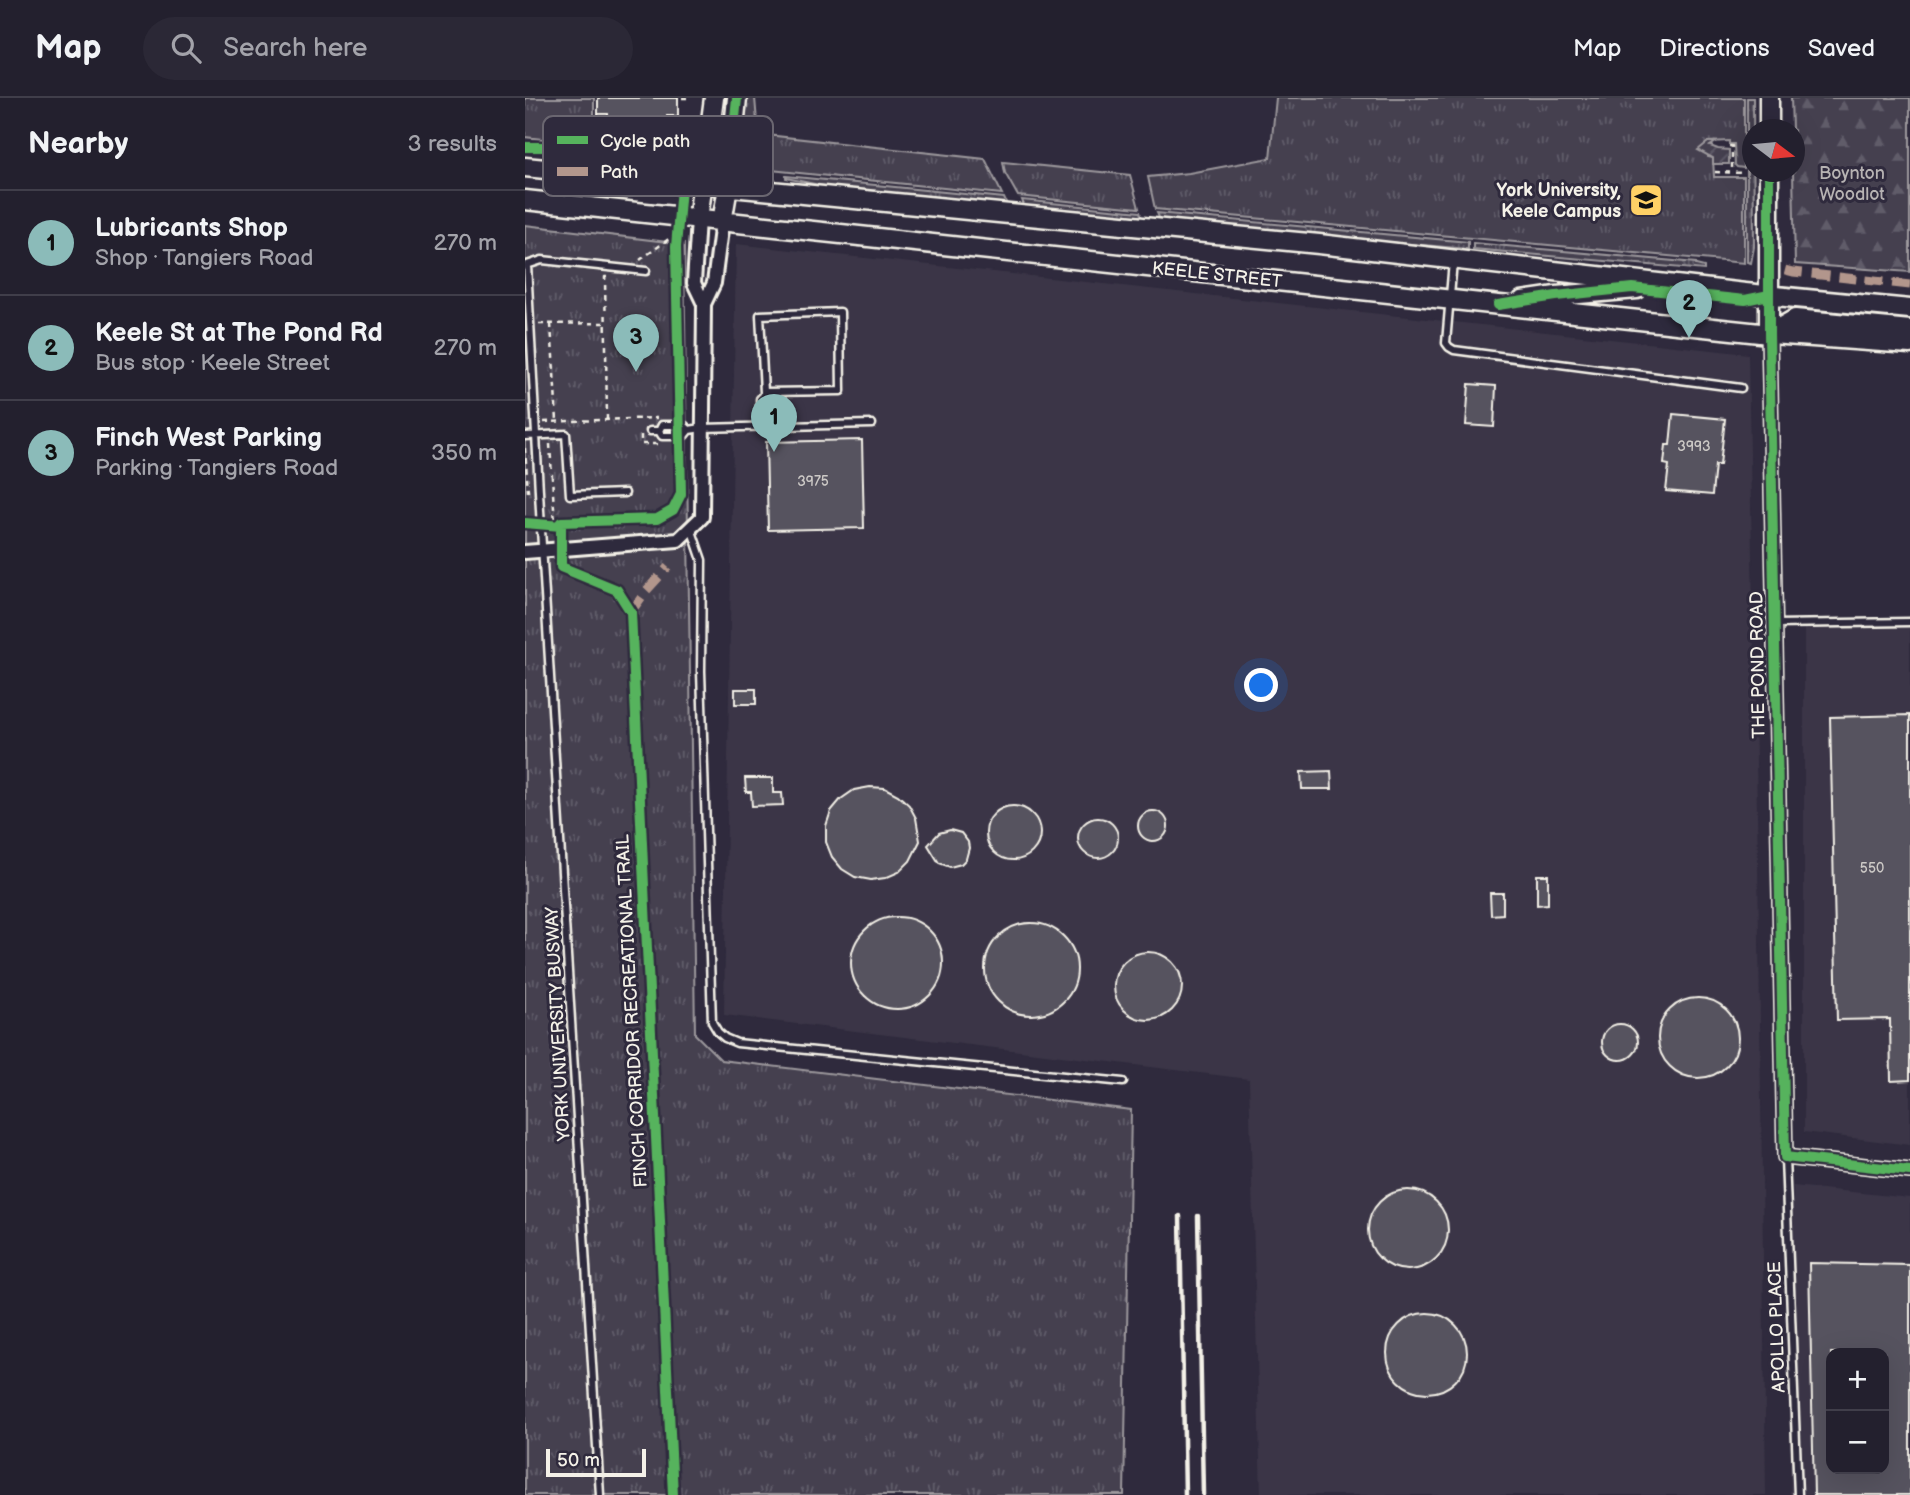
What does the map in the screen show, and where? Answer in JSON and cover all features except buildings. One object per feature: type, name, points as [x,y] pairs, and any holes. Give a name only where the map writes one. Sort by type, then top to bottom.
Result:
[{"type":"main road","points":[[712,116],[714,98]]},
{"type":"main road","points":[[735,116],[737,98]]},
{"type":"main road","points":[[1769,98],[1769,119]]},
{"type":"main road","points":[[525,167],[543,169]]},
{"type":"main road","name":"THE POND ROAD","points":[[1769,182],[1769,334]]},
{"type":"main road","points":[[773,191],[1319,244],[1910,309]]},
{"type":"main road","points":[[698,219],[701,196]]},
{"type":"main road","points":[[722,222],[726,196]]},
{"type":"main road","name":"KEELE STREET","points":[[525,201],[677,225],[698,219],[1769,334],[1910,344]]},
{"type":"main road","points":[[1498,305],[1632,288],[1745,300],[1769,295]]},
{"type":"main road","points":[[1769,334],[1795,319],[1910,330]]},
{"type":"street","points":[[698,219],[694,283],[704,304]]},
{"type":"street","points":[[525,552],[678,540],[702,517],[695,429],[704,304],[714,283],[722,222]]},
{"type":"street","name":"THE POND ROAD","points":[[1769,334],[1785,1157]]},
{"type":"street","points":[[1785,1157],[1910,1171]]},
{"type":"lane","points":[[1453,259],[1446,342],[1449,348],[1741,388]]},
{"type":"lane","name":"YORK UNIVERSITY BUSWAY","points":[[600,1495],[527,265],[542,260],[643,271]]},
{"type":"lane","points":[[764,394],[841,391],[840,312],[759,315],[764,394],[768,400],[764,427]]},
{"type":"lane","points":[[659,431],[662,425],[684,425],[695,429],[872,424]]},
{"type":"lane","points":[[659,431],[662,436],[684,436],[695,429]]},
{"type":"lane","points":[[650,431],[659,431]]},
{"type":"lane","points":[[525,436],[566,435],[570,495],[625,494]]},
{"type":"lane","points":[[691,527],[702,560],[701,671],[710,971],[712,1022],[718,1032],[737,1043],[1123,1082]]},
{"type":"lane","points":[[1775,624],[1910,622]]},
{"type":"lane","name":"APOLLO PLACE","points":[[1785,1157],[1798,1495]]},
{"type":"path","points":[[682,98],[691,98]]},
{"type":"path","points":[[693,111],[696,98]]},
{"type":"path","points":[[1729,146],[1732,172]]},
{"type":"path","points":[[1715,172],[1742,173]]},
{"type":"path","points":[[676,247],[677,225]]},
{"type":"path","points":[[643,271],[639,261],[677,225]]},
{"type":"path","points":[[607,420],[605,277],[613,277]]},
{"type":"path","points":[[530,325],[606,323]]},
{"type":"path","points":[[551,324],[557,421]]},
{"type":"path","points":[[535,422],[660,418]]},
{"type":"path","points":[[550,435],[559,524]]},
{"type":"path","points":[[525,448],[528,498]]},
{"type":"shaded area","points":[[736,244],[1748,354],[1766,1495],[1261,1495],[1249,1079],[724,1015]]},
{"type":"shaded area","points":[[1804,622],[1910,623],[1910,1145],[1804,1132]]},
{"type":"shaded area","points":[[1793,1186],[1910,1198],[1910,1495],[1790,1495]]},
{"type":"green space","points":[[525,98],[594,98],[594,116],[543,116],[543,139],[525,137]]},
{"type":"green space","points":[[746,98],[755,98],[756,116],[744,116]]},
{"type":"green space","name":"York University, Keele Campus","points":[[1276,98],[1744,98],[1742,168],[1735,165],[1734,144],[1729,144],[1729,141],[1708,142],[1708,157],[1713,158],[1714,177],[1742,177],[1744,182],[1744,263],[1155,209],[1148,177],[1189,173],[1270,158]]},
{"type":"green space","points":[[1747,98],[1753,98],[1753,119],[1747,119]]},
{"type":"green space","name":"Boynton Woodlot","points":[[1791,98],[1910,98],[1910,272],[1795,264],[1793,182],[1805,182],[1805,119],[1792,119]]},
{"type":"green space","points":[[773,136],[985,159],[1002,194],[773,170]]},
{"type":"green space","points":[[1708,142],[1716,142],[1710,146],[1729,150],[1729,164],[1713,164],[1713,158],[1698,150]]},
{"type":"green space","points":[[1003,162],[1130,175],[1139,208],[1018,196],[1005,173]]},
{"type":"green space","points":[[786,176],[1004,198],[1008,207],[843,190]]},
{"type":"green space","points":[[1747,182],[1754,182],[1754,247],[1751,263],[1747,262]]},
{"type":"green space","points":[[1022,200],[1140,212],[1143,221],[1025,208]]},
{"type":"green space","points":[[1157,213],[1468,242],[1468,249],[1161,222]]},
{"type":"green space","points":[[525,225],[684,244],[695,1034],[721,1060],[1131,1110],[1124,1495],[525,1495]]},
{"type":"green space","points":[[1473,243],[1696,263],[1704,267],[1704,270],[1473,249]]},
{"type":"railway","points":[[1180,1216],[1185,1495]]},
{"type":"railway","points":[[1198,1216],[1203,1495]]},
{"type":"marked path","points":[[1785,270],[1910,285]]},
{"type":"marked path","points":[[631,612],[668,567]]},
{"type":"cycle path","points":[[735,116],[737,98]]},
{"type":"cycle path","points":[[525,147],[543,147]]},
{"type":"cycle path","points":[[1769,182],[1769,334],[1785,1157],[1910,1171]]},
{"type":"cycle path","points":[[525,523],[561,526],[561,522],[657,519],[673,510],[681,494],[676,247],[680,196]]},
{"type":"cycle path","points":[[1498,305],[1632,288],[1745,300],[1769,295]]},
{"type":"cycle path","name":"FINCH CORRIDOR RECREATIONAL TRAIL","points":[[561,526],[561,567],[617,590],[631,612],[673,1495]]},
{"type":"place","name":"York University, Keele Campus","points":[[1646,200]]},
{"type":"place","name":"Keele St at The Pond Rd","points":[[1689,338]]},
{"type":"place","name":"Finch West Parking","points":[[636,372]]},
{"type":"place","name":"Lubricants Shop","points":[[774,452]]}]
